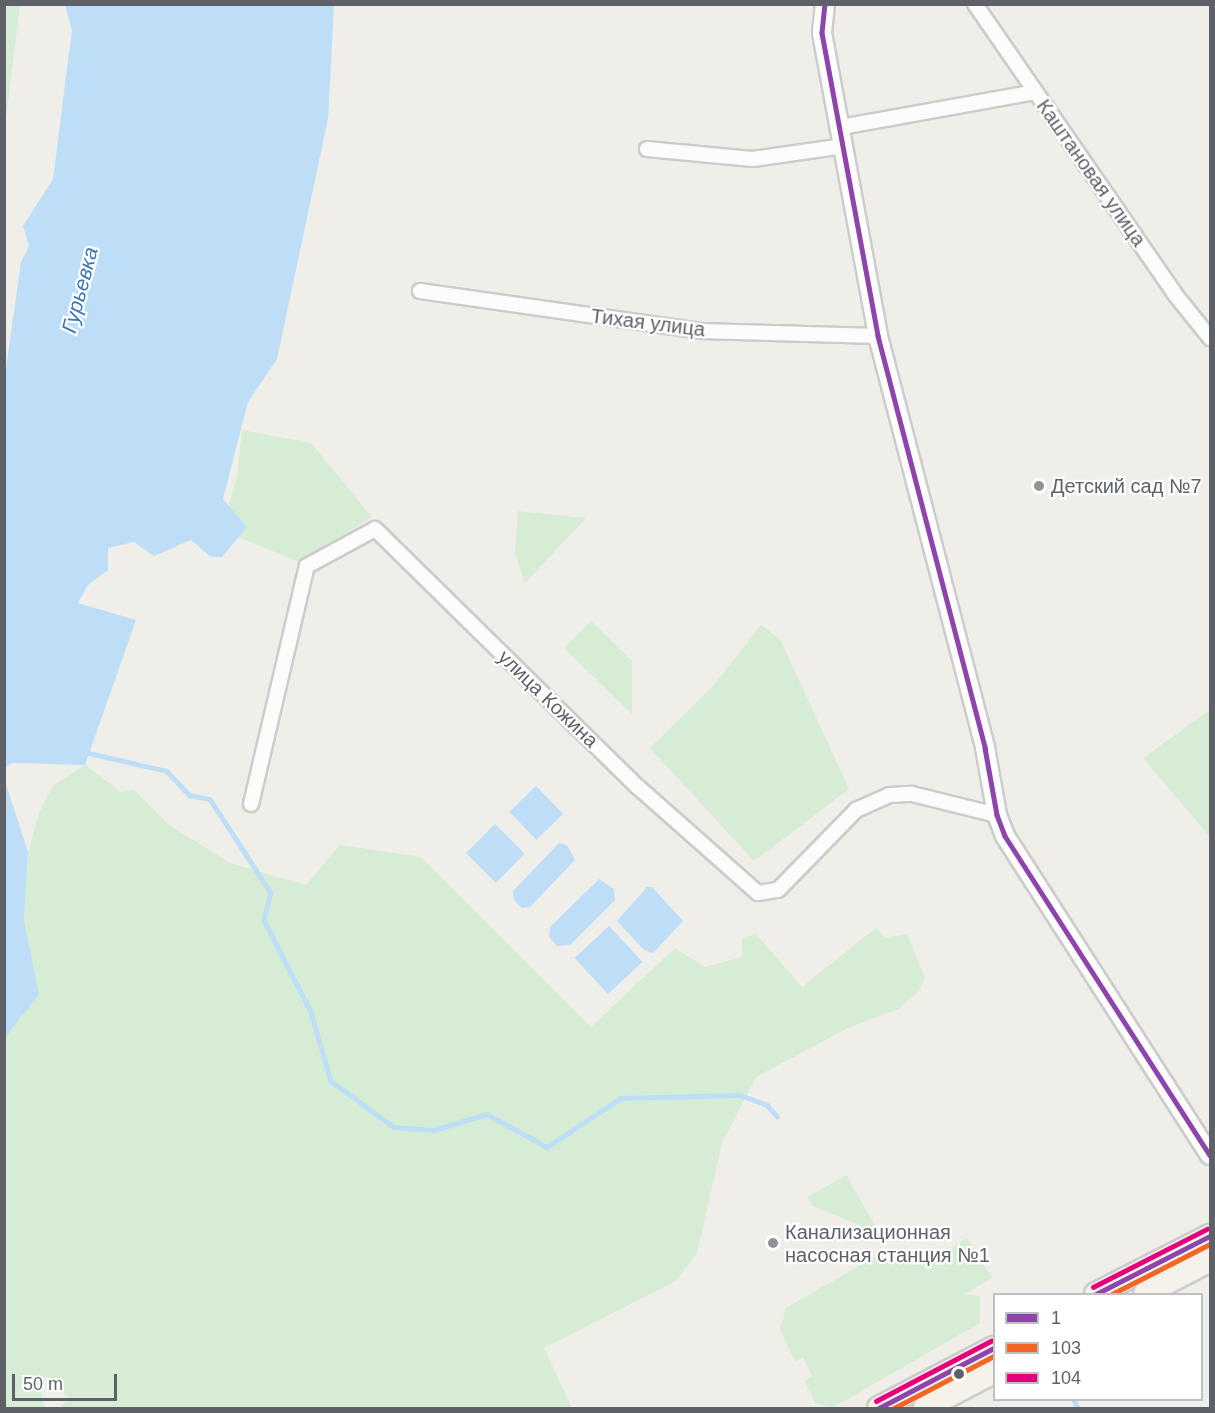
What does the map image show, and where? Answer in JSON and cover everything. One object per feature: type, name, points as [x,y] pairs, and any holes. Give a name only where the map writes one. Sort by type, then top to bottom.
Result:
[{"type":"main road","points":[[1098,1293],[1210,1236]]},
{"type":"main road","points":[[1146,1293],[1210,1260]]},
{"type":"main road","points":[[879,1408],[993,1349]]},
{"type":"main road","points":[[925,1408],[993,1373]]},
{"type":"street","points":[[825,4],[822,33],[878,336],[982,737],[997,815],[1005,836],[1210,1155]]},
{"type":"street","name":"Каштановая улица","points":[[975,4],[1174,293],[1210,338]]},
{"type":"street","points":[[841,127],[1035,92]]},
{"type":"street","points":[[647,148],[753,159],[844,146]]},
{"type":"street","name":"Тихая улица","points":[[420,291],[701,331],[878,336]]},
{"type":"street","name":"улица Кожина","points":[[251,804],[307,566],[375,529],[638,787],[758,893],[778,890],[856,810],[890,795],[912,794],[997,815]]},
{"type":"green space","points":[[4,5],[20,5],[5,126]]},
{"type":"green space","points":[[242,430],[311,443],[372,517],[299,562],[222,530],[237,476]]},
{"type":"green space","points":[[518,511],[586,518],[525,583],[515,553]]},
{"type":"green space","points":[[591,621],[632,661],[632,714],[564,648]]},
{"type":"green space","points":[[761,625],[780,639],[849,789],[754,861],[650,748],[714,685]]},
{"type":"green space","points":[[1210,710],[1210,837],[1143,758]]},
{"type":"green space","points":[[85,765],[121,792],[134,790],[168,824],[230,863],[306,885],[340,845],[421,857],[591,1027],[675,948],[705,967],[742,957],[742,939],[756,934],[802,987],[876,928],[886,938],[907,934],[925,978],[918,992],[898,1009],[848,1028],[756,1077],[722,1143],[697,1253],[676,1281],[544,1348],[572,1408],[60,1408],[69,1398],[46,1376],[39,1382],[45,1408],[5,1408],[4,1038],[39,994],[24,920],[28,852],[39,813],[53,785]]},
{"type":"green space","points":[[846,1175],[879,1233],[813,1206],[808,1197]]},
{"type":"green space","points":[[967,1238],[992,1278],[965,1294],[980,1296],[980,1323],[832,1408],[815,1403],[805,1381],[812,1376],[803,1357],[795,1362],[780,1329],[786,1308],[890,1248],[936,1257]]},
{"type":"water","name":"Гурьевка","points":[[65,5],[334,5],[328,119],[277,359],[248,402],[223,499],[247,527],[222,557],[211,557],[191,540],[154,556],[134,542],[108,548],[108,570],[88,585],[78,603],[136,620],[85,765],[13,763],[5,767],[5,375],[21,262],[29,246],[23,226],[53,179],[72,30]]},
{"type":"water","points":[[5,781],[28,852],[24,920],[39,994],[5,1038]]},
{"type":"water","points":[[536,786],[563,814],[536,840],[509,812]]},
{"type":"water","points":[[495,824],[525,854],[496,883],[466,853]]},
{"type":"water","points":[[559,843],[567,845],[575,860],[530,907],[522,908],[514,900],[513,891]]},
{"type":"water","points":[[599,879],[614,889],[615,900],[570,945],[557,946],[549,937],[550,927]]},
{"type":"water","points":[[647,887],[652,887],[683,921],[653,953],[644,950],[617,921]]},
{"type":"water","points":[[609,926],[642,962],[608,994],[575,958]]},
{"type":"waterway","points":[[89,753],[167,771],[189,795],[210,799],[271,893],[264,920],[311,1012],[331,1081],[394,1127],[434,1130],[487,1114],[547,1147],[621,1098],[740,1095],[767,1105],[777,1116]]},
{"type":"waterway","points":[[1074,1401],[1078,1408]]},
{"type":"transit line","name":"1","points":[[825,4],[822,33],[878,336],[985,748],[997,815],[1005,836],[1210,1155]]},
{"type":"transit line","name":"104","points":[[1093,1287],[1207,1229]]},
{"type":"transit line","name":"1","points":[[1098,1293],[1210,1236]]},
{"type":"transit line","name":"103","points":[[1114,1293],[1210,1244]]},
{"type":"transit line","name":"104","points":[[876,1401],[991,1341]]},
{"type":"transit line","name":"1","points":[[879,1408],[993,1349]]},
{"type":"transit line","name":"103","points":[[894,1408],[993,1357]]},
{"type":"place","name":"Детский сад №7","points":[[1039,486]]},
{"type":"place","name":"Канализационная насосная станция №1","points":[[773,1243]]}]
